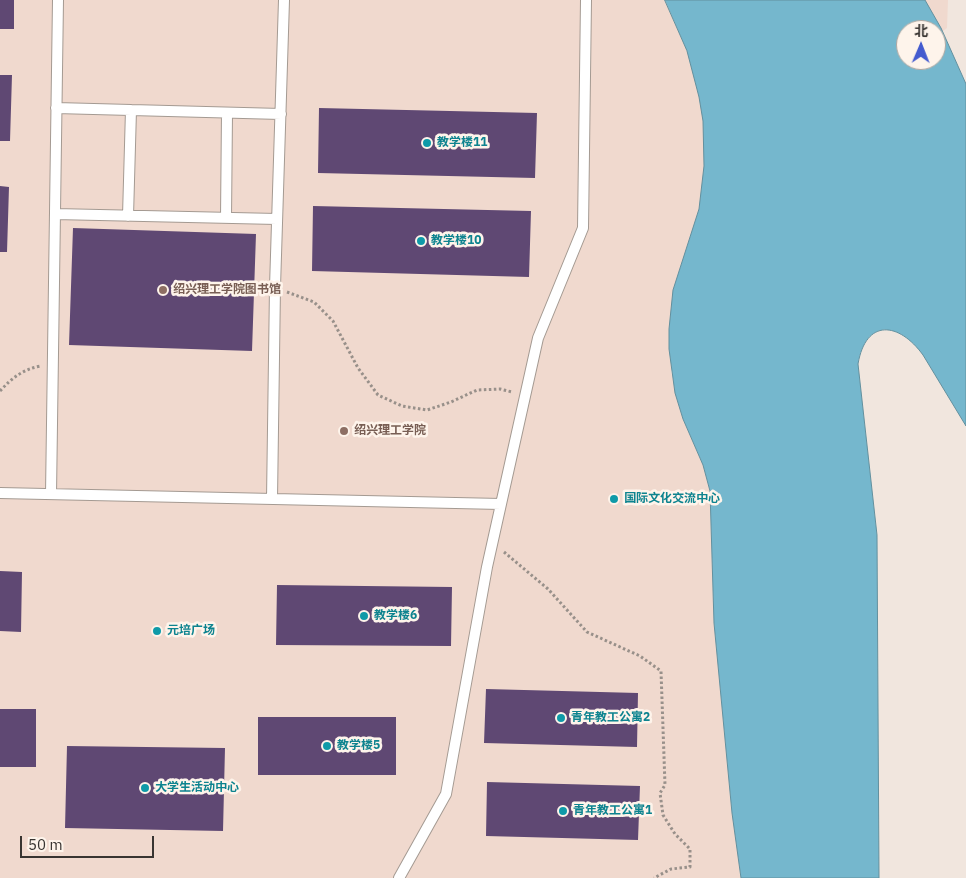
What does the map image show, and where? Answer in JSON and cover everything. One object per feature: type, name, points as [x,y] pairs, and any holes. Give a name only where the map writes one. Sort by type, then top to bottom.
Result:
[{"type":"lane","points":[[51,494],[58,0]]},
{"type":"lane","points":[[272,499],[275,287],[284,0]]},
{"type":"lane","points":[[399,878],[446,794],[492,543],[538,338],[583,228],[586,0]]},
{"type":"lane","points":[[56,108],[280,114]]},
{"type":"lane","points":[[128,216],[131,110]]},
{"type":"lane","points":[[226,218],[227,113]]},
{"type":"lane","points":[[55,214],[277,219]]},
{"type":"lane","points":[[0,493],[501,504]]},
{"type":"path","points":[[275,287],[314,302],[333,321],[358,368],[378,395],[402,406],[427,410],[452,402],[477,390],[500,389],[525,394]]},
{"type":"path","points":[[0,391],[12,377],[33,367],[53,364]]},
{"type":"path","points":[[492,543],[548,589],[587,632],[640,656],[661,671],[665,785],[660,793],[663,815],[675,834],[690,850],[690,867],[671,869],[654,878]]},
{"type":"shaded area","name":"绍兴理工学院","points":[[0,0],[948,0],[946,29],[946,20],[896,20],[896,45],[671,371],[683,419],[703,465],[710,491],[714,623],[732,813],[741,878],[0,878]]},
{"type":"water","points":[[665,0],[925,0],[936,20],[896,20],[896,70],[946,70],[946,39],[966,84],[966,426],[923,355],[904,336],[894,331],[884,330],[876,332],[868,339],[862,349],[858,364],[877,535],[879,878],[741,878],[732,813],[714,623],[710,491],[703,465],[683,419],[675,393],[669,349],[673,290],[699,209],[704,166],[703,121],[687,51]]},
{"type":"building","points":[[0,0],[14,0],[14,29],[0,29]]},
{"type":"building","points":[[0,75],[12,75],[10,141],[0,141]]},
{"type":"building","name":"教学楼11","points":[[319,108],[537,113],[535,178],[318,173]]},
{"type":"building","points":[[0,186],[9,187],[7,252],[0,252]]},
{"type":"building","name":"教学楼10","points":[[313,206],[531,211],[529,277],[312,271]]},
{"type":"building","name":"绍兴理工学院图书馆","points":[[73,228],[256,234],[252,351],[69,345]]},
{"type":"building","points":[[0,571],[22,572],[21,632],[0,631]]},
{"type":"building","name":"教学楼6","points":[[277,585],[452,587],[451,646],[276,645]]},
{"type":"building","name":"青年教工公寓2","points":[[486,689],[638,693],[637,747],[484,743]]},
{"type":"building","points":[[0,709],[36,709],[36,767],[0,767]]},
{"type":"building","name":"教学楼5","points":[[258,717],[396,717],[396,775],[258,775]]},
{"type":"building","name":"大学生活动中心","points":[[67,746],[225,748],[223,831],[65,828]]},
{"type":"building","name":"青年教工公寓1","points":[[487,782],[640,786],[638,840],[486,836]]},
{"type":"place","name":"教学楼11","points":[[427,143]]},
{"type":"place","name":"教学楼10","points":[[421,241]]},
{"type":"place","name":"绍兴理工学院图书馆","points":[[163,290]]},
{"type":"place","name":"绍兴理工学院","points":[[344,431]]},
{"type":"place","name":"国际文化交流中心","points":[[614,499]]},
{"type":"place","name":"教学楼6","points":[[364,616]]},
{"type":"place","name":"元培广场","points":[[157,631]]},
{"type":"place","name":"青年教工公寓2","points":[[561,718]]},
{"type":"place","name":"教学楼5","points":[[327,746]]},
{"type":"place","name":"大学生活动中心","points":[[145,788]]},
{"type":"place","name":"青年教工公寓1","points":[[563,811]]}]
